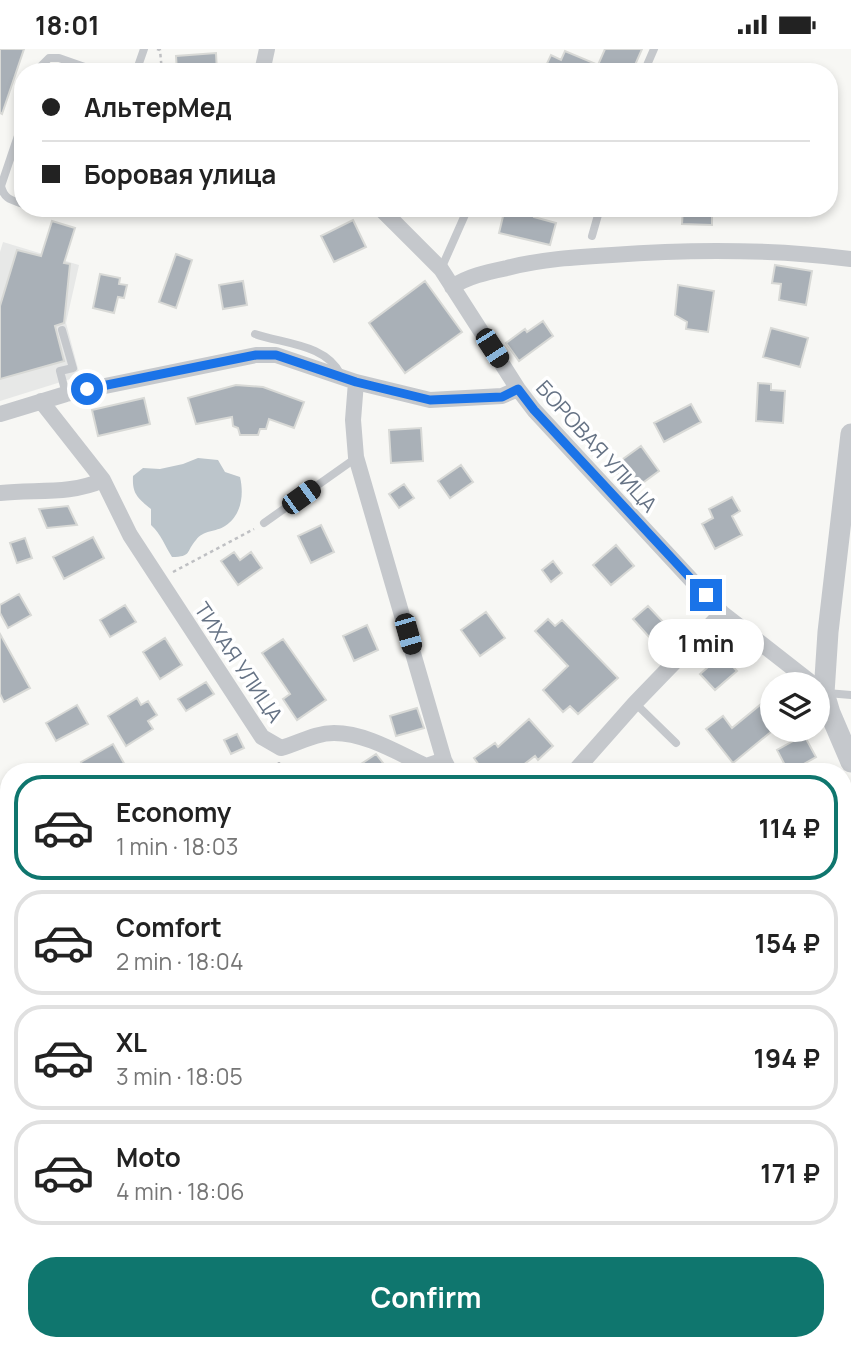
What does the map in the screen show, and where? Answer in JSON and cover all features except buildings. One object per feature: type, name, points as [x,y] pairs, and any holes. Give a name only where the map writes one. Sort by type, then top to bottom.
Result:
[{"type":"street","name":"БОРОВАЯ УЛИЦА","points":[[389,217],[441,269],[534,410],[722,613],[798,672]]},
{"type":"street","points":[[452,288],[459,282],[482,273],[540,260],[652,252],[809,254],[851,259]]},
{"type":"street","points":[[0,414],[65,394],[256,355],[276,355],[349,379],[430,400],[502,397],[518,389]]},
{"type":"street","points":[[349,379],[356,457],[446,763]]},
{"type":"street","name":"ТИХАЯ УЛИЦА","points":[[41,401],[103,480],[130,535],[262,737],[281,748],[311,737],[333,733],[360,737],[412,763]]},
{"type":"street","points":[[821,672],[851,434]]},
{"type":"street","points":[[0,493],[71,490],[88,487],[103,480]]},
{"type":"street","points":[[582,763],[635,703],[722,613]]},
{"type":"street","points":[[830,715],[851,762]]},
{"type":"lane","points":[[44,63],[49,58],[59,58],[73,63]]},
{"type":"lane","points":[[14,148],[1,186],[8,200],[14,202]]},
{"type":"lane","points":[[441,269],[464,217]]},
{"type":"lane","points":[[592,236],[597,217]]},
{"type":"lane","points":[[62,330],[73,368],[60,371],[65,394]]},
{"type":"lane","points":[[255,334],[318,353],[332,361],[349,379]]},
{"type":"lane","points":[[264,523],[356,457]]},
{"type":"lane","points":[[830,691],[851,695]]},
{"type":"lane","points":[[635,703],[676,743]]},
{"type":"path","points":[[158,580],[264,523]]},
{"type":"shaded area","points":[[3,242],[79,265],[66,323],[80,376],[0,401],[0,252]]},
{"type":"shaded area","points":[[198,458],[218,460],[225,472],[240,477],[240,504],[235,516],[225,526],[199,537],[186,555],[172,557],[151,525],[151,509],[135,491],[133,476],[143,468],[160,469]]},
{"type":"route","points":[[87,389],[256,355],[276,355],[298,360],[356,382],[430,400],[502,397],[518,389],[534,410],[706,595]]}]
